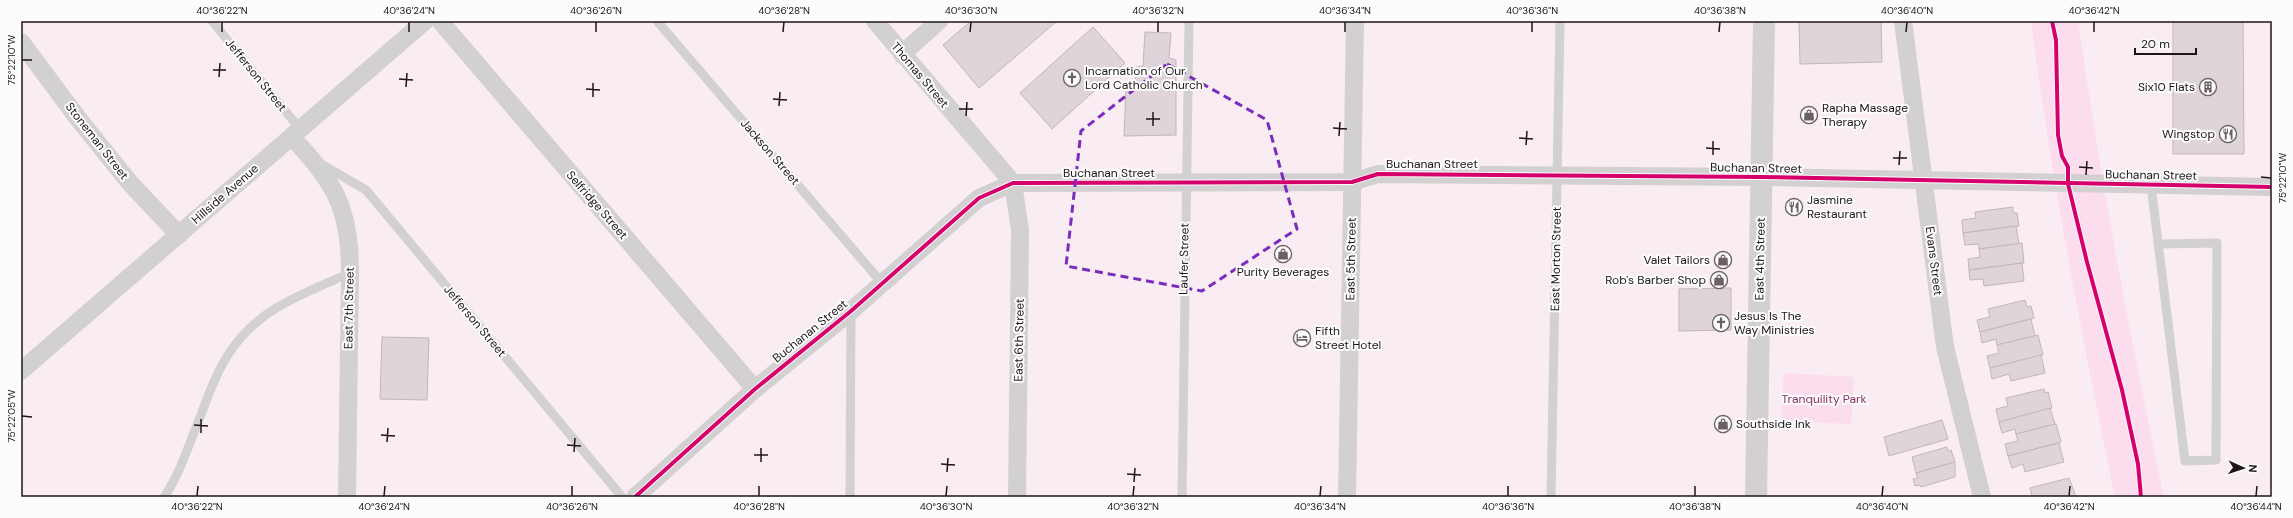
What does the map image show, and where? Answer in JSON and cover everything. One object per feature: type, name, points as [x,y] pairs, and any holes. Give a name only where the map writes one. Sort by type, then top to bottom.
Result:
[{"type":"main road","name":"East 4th Street","points":[[1756,497],[1764,21]]},
{"type":"street","name":"Hillside Avenue","points":[[21,371],[425,21]]},
{"type":"street","name":"Selfridge Street","points":[[440,21],[755,389]]},
{"type":"street","name":"Thomas Street","points":[[875,21],[1013,183]]},
{"type":"street","points":[[902,54],[939,21]]},
{"type":"street","name":"East 5th Street","points":[[1347,497],[1355,21]]},
{"type":"street","name":"Evans Street","points":[[1903,21],[1945,347],[1982,497]]},
{"type":"street","name":"Stoneman Street","points":[[21,42],[125,177],[179,235]]},
{"type":"street","name":"East 7th Street","points":[[296,133],[314,161],[325,174],[341,206],[348,241],[350,273],[347,497]]},
{"type":"street","name":"Buchanan Street","points":[[635,497],[755,389],[852,311],[979,198],[1013,183],[1352,182],[1378,174],[1761,177],[1924,182],[2272,187]]},
{"type":"street","name":"East 6th Street","points":[[1013,183],[1020,230],[1017,497]]},
{"type":"street","points":[[21,355],[39,356]]},
{"type":"lane","name":"Jefferson Street","points":[[212,21],[296,133]]},
{"type":"lane","name":"Jackson Street","points":[[658,21],[882,283]]},
{"type":"lane","name":"Laufer Street","points":[[1182,497],[1185,182],[1189,21]]},
{"type":"lane","name":"East Morton Street","points":[[1551,497],[1560,21]]},
{"type":"lane","name":"Jefferson Street","points":[[314,161],[366,190],[622,497]]},
{"type":"lane","points":[[2144,185],[2159,244],[2185,461],[2216,460],[2217,243],[2159,244]]},
{"type":"lane","points":[[164,497],[174,482],[217,376],[232,349],[254,325],[281,305],[350,273]]},
{"type":"lane","points":[[850,497],[852,311]]},
{"type":"highlighted area","points":[[1167,64],[1267,120],[1297,229],[1202,291],[1066,266],[1081,131]]},
{"type":"green space","points":[[2031,21],[2078,21],[2096,141],[2117,260],[2139,378],[2164,497],[2115,497],[2068,260],[2048,141]]},
{"type":"green space","name":"Tranquility Park","points":[[1784,373],[1854,377],[1851,424],[1781,421]]},
{"type":"building","points":[[971,21],[1057,21],[979,88],[943,45]]},
{"type":"building","points":[[1799,21],[1881,21],[1882,62],[1800,64]]},
{"type":"building","name":"Six10 Flats","points":[[2173,21],[2243,21],[2244,154],[2173,154]]},
{"type":"building","name":"Incarnation of Our Lord Catholic Church","points":[[1093,27],[1125,63],[1052,129],[1020,93]]},
{"type":"building","points":[[1145,32],[1171,33],[1169,58],[1176,60],[1176,135],[1124,136],[1126,88],[1135,86],[1136,67],[1143,66]]},
{"type":"building","points":[[2013,207],[2013,213],[2017,213],[2019,226],[1963,233],[1962,220],[1976,218],[1975,212]]},
{"type":"building","points":[[2016,226],[2019,244],[1979,249],[1978,244],[1965,245],[1963,233]]},
{"type":"building","points":[[2022,243],[2024,263],[1969,270],[1968,259],[1980,257],[1979,249]]},
{"type":"building","points":[[2022,263],[2024,281],[1984,286],[1983,279],[1970,280],[1969,270]]},
{"type":"building","points":[[1731,288],[1731,330],[1679,331],[1679,289]]},
{"type":"building","points":[[2025,300],[2027,307],[2031,306],[2034,318],[1980,332],[1977,320],[1990,317],[1988,309]]},
{"type":"building","points":[[2031,319],[2035,336],[1997,345],[1996,339],[1982,343],[1980,332]]},
{"type":"building","points":[[2038,335],[2043,355],[1990,368],[1987,356],[1999,353],[1997,345]]},
{"type":"building","points":[[382,337],[429,338],[427,400],[380,399]]},
{"type":"building","points":[[2041,355],[2045,373],[2011,381],[2009,374],[1992,379],[1990,368]]},
{"type":"building","points":[[2044,389],[2045,393],[2048,392],[2052,408],[1999,422],[1996,409],[2008,406],[2006,398]]},
{"type":"building","points":[[2050,408],[2055,424],[2016,434],[2015,429],[2002,433],[1999,422]]},
{"type":"building","points":[[1942,420],[1948,439],[1889,456],[1884,437]]},
{"type":"building","points":[[2056,424],[2061,442],[2008,456],[2005,444],[2018,441],[2016,434]]},
{"type":"building","points":[[2059,443],[2064,462],[2025,472],[2023,464],[2012,468],[2008,456]]},
{"type":"building","points":[[1947,447],[1948,451],[1951,450],[1955,462],[1916,473],[1912,457]]},
{"type":"building","points":[[1955,462],[1955,477],[1921,487],[1920,485],[1915,486],[1913,479],[1918,478],[1916,473]]},
{"type":"building","points":[[2069,478],[2076,497],[2028,497],[2032,496],[2030,488]]},
{"type":"cycle path","points":[[2052,21],[2056,40],[2058,135],[2062,156],[2068,167],[2068,184],[2087,262],[2122,390],[2138,464],[2141,497]]},
{"type":"cycle path","points":[[635,497],[755,389],[851,311],[979,198],[1013,183],[1352,182],[1378,174],[1761,177],[2272,187]]},
{"type":"place","name":"Incarnation of Our Lord Catholic Church","points":[[1072,78]]},
{"type":"place","name":"Six10 Flats","points":[[2208,87]]},
{"type":"place","name":"Rapha Massage Therapy","points":[[1809,115]]},
{"type":"place","name":"Wingstop","points":[[2228,134]]},
{"type":"place","name":"Jasmine Restaurant","points":[[1794,207]]},
{"type":"place","name":"Purity Beverages","points":[[1283,254]]},
{"type":"place","name":"Valet Tailors","points":[[1723,260]]},
{"type":"place","name":"Rob's Barber Shop","points":[[1719,280]]},
{"type":"place","name":"Jesus Is The Way Ministries","points":[[1721,323]]},
{"type":"place","name":"Fifth Street Hotel","points":[[1302,338]]},
{"type":"place","name":"Southside Ink","points":[[1723,424]]}]
